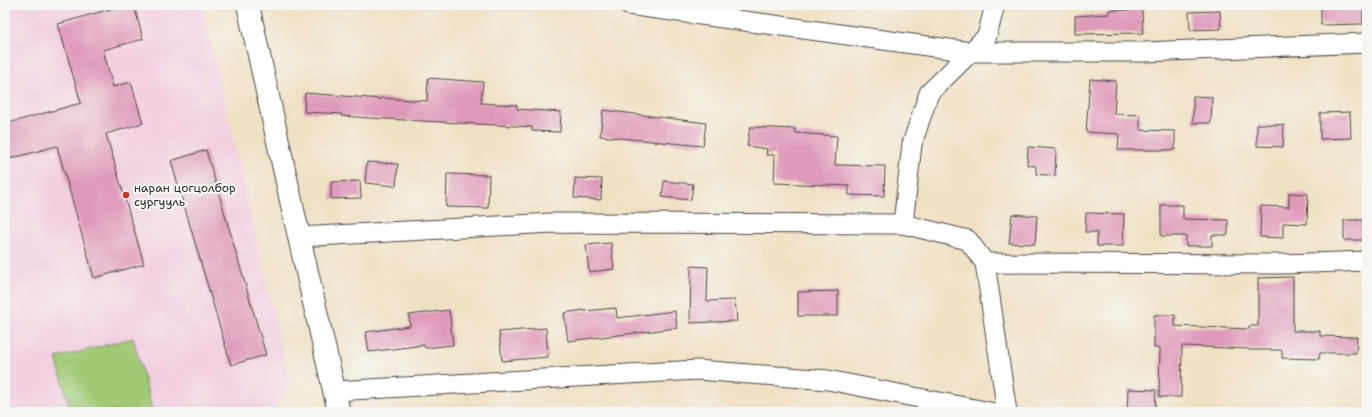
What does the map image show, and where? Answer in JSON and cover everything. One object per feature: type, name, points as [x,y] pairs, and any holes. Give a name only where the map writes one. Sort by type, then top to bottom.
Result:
[{"type":"street","points":[[248,5],[339,412]]},
{"type":"street","points":[[628,5],[971,52],[1144,52],[1367,43]]},
{"type":"street","points":[[903,224],[912,144],[929,93],[987,36],[995,5]]},
{"type":"street","points":[[299,237],[551,223],[903,224],[968,240],[985,263],[1007,412]]},
{"type":"street","points":[[985,263],[1282,264],[1367,261]]},
{"type":"street","points":[[335,391],[697,370],[828,380],[990,412]]},
{"type":"shaded area","name":"наран цогцолбор сургууль","points":[[5,5],[202,5],[291,386],[273,412],[5,412]]},
{"type":"green space","points":[[133,338],[153,412],[71,412],[56,358]]},
{"type":"building","points":[[124,5],[134,5],[143,39],[103,50],[113,87],[131,82],[143,123],[106,134],[144,264],[94,278],[57,146],[5,160],[5,124],[81,103],[58,24]]},
{"type":"building","points":[[1321,5],[1363,5],[1363,24],[1321,25]]},
{"type":"building","points":[[1109,10],[1142,10],[1143,33],[1075,34],[1075,16],[1109,14]]},
{"type":"building","points":[[1220,11],[1221,29],[1190,30],[1189,12]]},
{"type":"building","points":[[428,78],[483,82],[481,103],[517,105],[517,109],[561,112],[560,132],[532,131],[532,127],[369,118],[341,116],[342,114],[304,112],[305,93],[427,101]]},
{"type":"building","points":[[1090,79],[1116,81],[1114,114],[1140,115],[1140,130],[1175,131],[1175,150],[1118,150],[1119,134],[1086,132]]},
{"type":"building","points":[[1193,96],[1212,97],[1211,123],[1193,123]]},
{"type":"building","points":[[603,110],[706,123],[703,146],[600,136]]},
{"type":"building","points":[[1350,112],[1351,138],[1320,139],[1320,113]]},
{"type":"building","points":[[1257,124],[1284,125],[1283,147],[1257,146]]},
{"type":"building","points":[[750,127],[795,129],[795,133],[837,136],[835,165],[885,166],[884,196],[849,195],[849,186],[774,183],[775,155],[766,155],[767,149],[747,146]]},
{"type":"building","points":[[1028,147],[1056,149],[1055,176],[1036,174],[1036,166],[1027,165]]},
{"type":"building","points":[[206,150],[266,355],[231,365],[171,161]]},
{"type":"building","points":[[367,162],[398,164],[396,186],[365,183]]},
{"type":"building","points":[[447,174],[489,175],[488,208],[446,207]]},
{"type":"building","points":[[575,178],[602,179],[601,200],[574,198]]},
{"type":"building","points":[[360,181],[361,198],[331,199],[331,182]]},
{"type":"building","points":[[664,181],[693,184],[691,200],[662,197]]},
{"type":"building","points":[[1289,193],[1308,194],[1307,224],[1283,223],[1283,238],[1260,237],[1261,206],[1289,207]]},
{"type":"building","points":[[1161,205],[1183,205],[1183,219],[1228,220],[1228,235],[1212,235],[1212,246],[1186,246],[1186,236],[1161,236]]},
{"type":"building","points":[[1086,213],[1124,214],[1123,246],[1097,246],[1097,232],[1085,232]]},
{"type":"building","points":[[1012,214],[1037,216],[1035,244],[1009,243]]},
{"type":"building","points":[[1344,220],[1363,220],[1364,240],[1344,240]]},
{"type":"building","points":[[611,243],[614,269],[589,272],[586,245]]},
{"type":"building","points":[[691,266],[708,267],[707,301],[735,300],[737,321],[690,323]]},
{"type":"building","points":[[1293,277],[1293,331],[1320,331],[1320,336],[1357,337],[1356,353],[1320,353],[1319,359],[1282,358],[1282,350],[1249,350],[1182,346],[1181,397],[1159,397],[1160,348],[1154,348],[1154,315],[1175,315],[1175,326],[1249,329],[1249,326],[1258,326],[1258,278]]},
{"type":"building","points":[[838,291],[838,316],[798,316],[798,292]]},
{"type":"building","points":[[616,308],[617,318],[675,311],[677,328],[568,341],[564,313]]},
{"type":"building","points":[[449,310],[453,345],[425,348],[424,345],[369,352],[366,332],[410,326],[409,315]]},
{"type":"building","points":[[546,328],[548,357],[502,361],[499,332]]},
{"type":"building","points":[[1128,389],[1156,390],[1155,412],[1127,412]]},
{"type":"place","name":"наран цогцолбор сургууль","points":[[126,195]]}]
